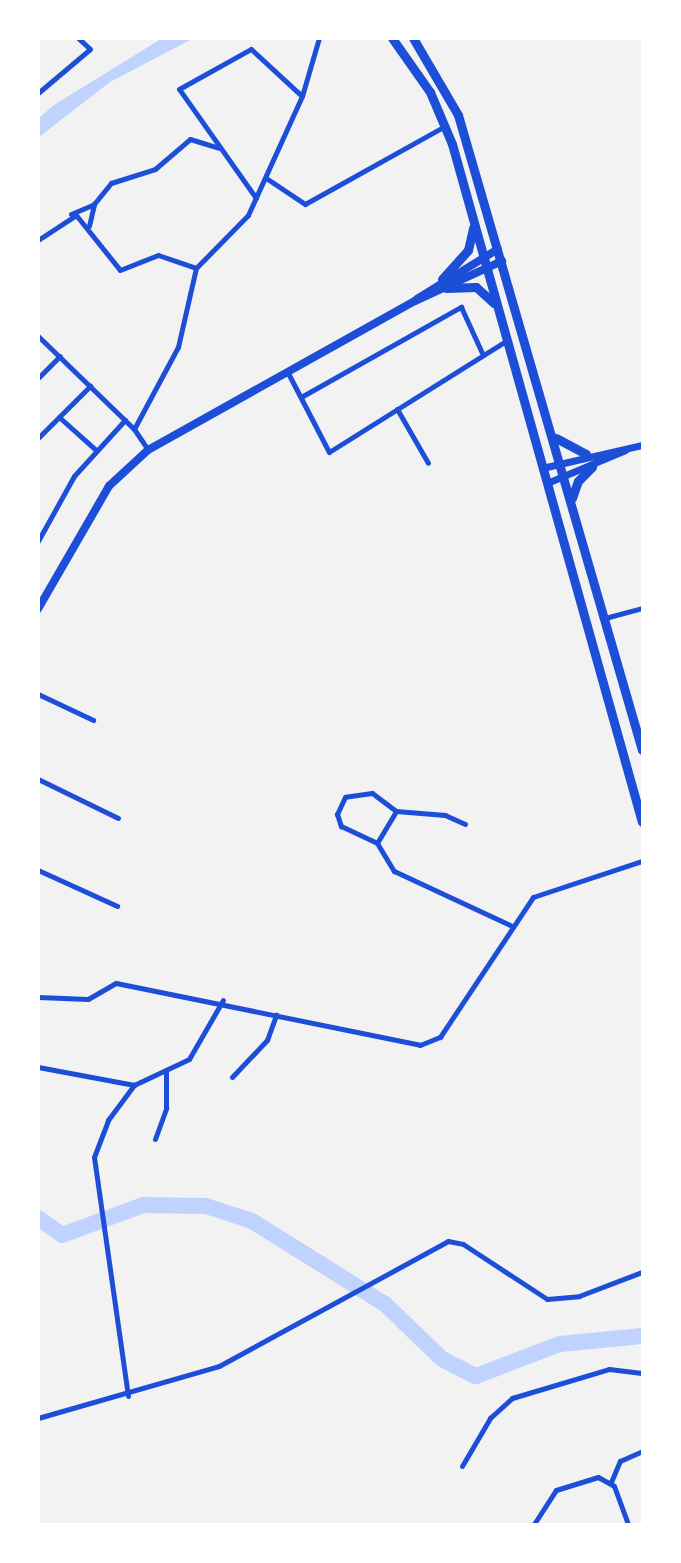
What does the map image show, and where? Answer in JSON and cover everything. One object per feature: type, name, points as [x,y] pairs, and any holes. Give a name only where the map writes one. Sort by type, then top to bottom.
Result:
[{"type":"main road","points":[[392,38],[445,126],[642,822]]},
{"type":"main road","points":[[413,38],[458,115],[561,462],[642,750]]},
{"type":"main road","points":[[444,283],[468,250],[469,205]]},
{"type":"main road","points":[[38,609],[109,486],[148,450],[415,301],[498,249]]},
{"type":"main road","points":[[444,283],[502,261]]},
{"type":"main road","points":[[444,283],[475,287],[497,307]]},
{"type":"main road","points":[[550,427],[560,443],[586,454]]},
{"type":"main road","points":[[572,500],[578,481],[592,467]]},
{"type":"street","points":[[38,93],[90,49],[78,38]]},
{"type":"street","points":[[134,429],[178,347],[196,268],[256,198],[302,96],[319,38]]},
{"type":"street","points":[[256,198],[179,89],[251,49],[302,96]]},
{"type":"street","points":[[266,178],[305,204],[445,126]]},
{"type":"street","points":[[89,226],[94,204],[106,186],[155,169],[190,139],[220,148]]},
{"type":"street","points":[[38,240],[71,215],[94,204]]},
{"type":"street","points":[[71,215],[89,226],[120,270],[158,255],[196,268]]},
{"type":"street","points":[[301,397],[461,307],[483,355]]},
{"type":"street","points":[[38,336],[134,429],[148,450]]},
{"type":"street","points":[[288,373],[329,452],[506,341]]},
{"type":"street","points":[[38,378],[60,356]]},
{"type":"street","points":[[38,438],[90,386]]},
{"type":"street","points":[[397,409],[428,463]]},
{"type":"street","points":[[59,417],[96,450]]},
{"type":"street","points":[[38,541],[42,528],[96,450],[125,420]]},
{"type":"street","points":[[542,468],[586,454],[642,446]]},
{"type":"street","points":[[547,483],[592,467],[626,450]]},
{"type":"street","points":[[605,618],[642,608]]},
{"type":"street","points":[[38,694],[93,720]]},
{"type":"street","points":[[38,779],[118,818]]},
{"type":"street","points":[[465,824],[445,815],[396,811],[372,793],[339,803],[341,826],[377,843],[394,871],[510,925]]},
{"type":"street","points":[[377,843],[396,811]]},
{"type":"street","points":[[38,997],[88,999],[116,982],[223,1000],[276,1015],[420,1045],[435,1042],[510,925],[533,897],[642,861]]},
{"type":"street","points":[[39,872],[117,906]]},
{"type":"street","points":[[128,1396],[96,1203],[94,1157],[108,1120],[134,1085],[166,1071],[195,1052],[223,1000]]},
{"type":"street","points":[[232,1077],[267,1040],[276,1015]]},
{"type":"street","points":[[38,1067],[134,1085]]},
{"type":"street","points":[[155,1139],[166,1108],[166,1071]]},
{"type":"street","points":[[38,1418],[128,1396],[219,1366],[333,1305],[375,1276],[448,1241],[463,1244],[547,1299],[579,1296],[642,1272]]},
{"type":"street","points":[[462,1466],[490,1418],[512,1398],[609,1369],[642,1373]]},
{"type":"street","points":[[628,1524],[611,1482],[620,1461],[642,1451]]},
{"type":"street","points":[[534,1524],[558,1489],[598,1477],[611,1482]]},
{"type":"water","points":[[161,39],[192,39],[110,82],[39,137],[39,118],[54,105]]},
{"type":"waterway","points":[[38,1218],[62,1235],[143,1205],[206,1206],[252,1221],[385,1304],[442,1359],[476,1376],[560,1344],[642,1336]]}]
